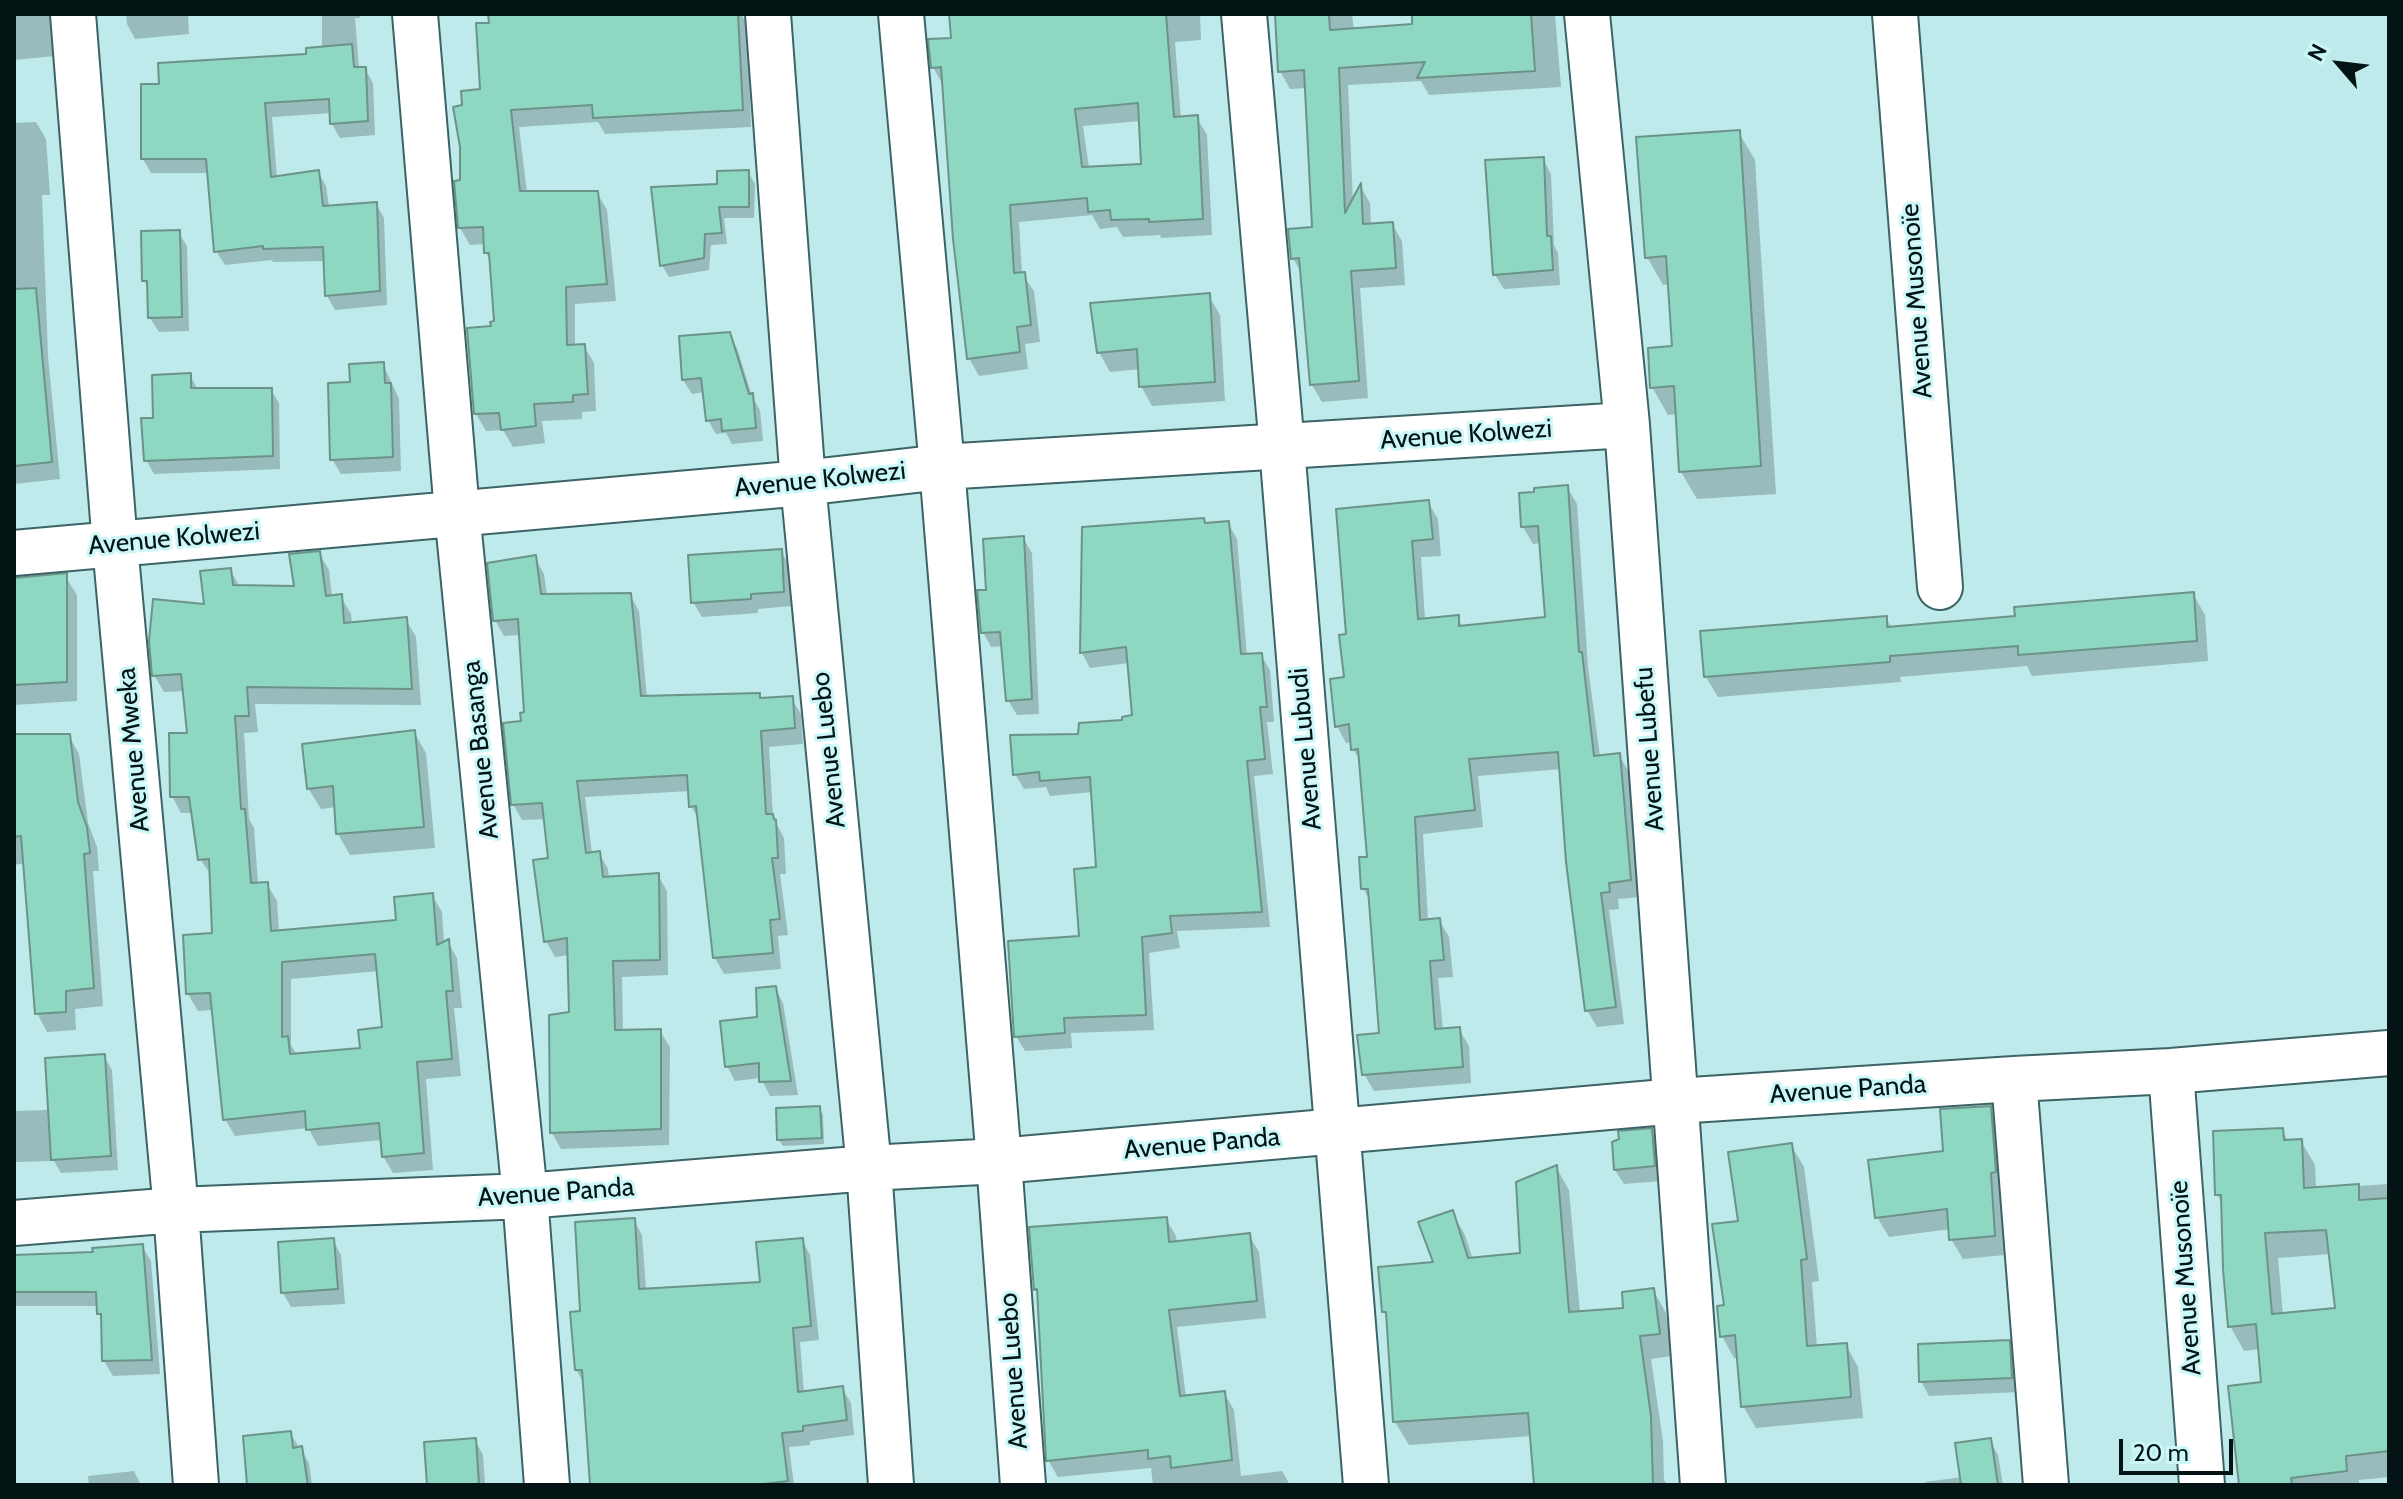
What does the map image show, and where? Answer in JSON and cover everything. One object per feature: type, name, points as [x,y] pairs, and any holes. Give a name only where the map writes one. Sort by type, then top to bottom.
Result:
[{"type":"street","name":"Avenue Mweka","points":[[73,14],[115,545],[176,1210],[196,1485]]},
{"type":"street","name":"Avenue Basanga","points":[[415,14],[457,512],[525,1196],[547,1485]]},
{"type":"street","name":"Avenue Luebo","points":[[768,14],[803,483],[869,1168],[891,1485]]},
{"type":"street","name":"Avenue Luebo","points":[[901,14],[942,467],[1023,1485]]},
{"type":"street","name":"Avenue Lubudi","points":[[1244,14],[1366,1485]]},
{"type":"street","name":"Avenue Lubefu","points":[[1587,14],[1627,425],[1703,1485]]},
{"type":"street","name":"Avenue Musonoïe","points":[[1895,14],[1940,587]]},
{"type":"street","name":"Avenue Kolwezi","points":[[14,553],[803,483],[942,467],[1627,425]]},
{"type":"street","name":"Avenue Panda","points":[[14,1223],[176,1210],[525,1196],[869,1168],[999,1161],[1676,1101],[2171,1071],[2389,1053]]},
{"type":"street","name":"Avenue Musonoïe","points":[[2171,1071],[2202,1485]]},
{"type":"street","points":[[2014,1079],[2046,1485]]},
{"type":"building","points":[[488,14],[738,14],[743,110],[593,118],[592,105],[511,110],[520,191],[598,191],[607,284],[566,287],[567,345],[585,344],[588,394],[573,395],[573,402],[534,404],[536,426],[501,430],[499,413],[474,414],[467,328],[491,326],[490,322],[494,321],[489,253],[484,253],[483,227],[458,228],[454,181],[460,180],[460,147],[453,107],[462,105],[461,91],[480,89],[476,23],[489,23]]},
{"type":"building","points":[[949,14],[1166,14],[1174,117],[1198,115],[1203,219],[1149,222],[1149,219],[1111,220],[1110,210],[1088,212],[1087,198],[1010,205],[1014,273],[1025,272],[1031,325],[1017,327],[1020,352],[967,359],[953,239],[941,67],[931,68],[928,39],[951,38]],"holes":[[[1138,103],[1141,164],[1082,167],[1075,109]]]},
{"type":"building","points":[[1275,14],[1329,14],[1330,30],[1412,24],[1412,14],[1531,14],[1535,71],[1417,78],[1425,62],[1339,68],[1345,213],[1361,183],[1363,224],[1393,222],[1396,268],[1351,271],[1359,381],[1310,385],[1299,258],[1291,259],[1288,229],[1312,227],[1304,70],[1278,72]]},
{"type":"building","points":[[352,44],[354,67],[366,67],[368,121],[330,124],[329,99],[265,103],[271,177],[319,170],[323,206],[377,202],[380,291],[325,296],[323,247],[263,249],[263,246],[214,252],[206,159],[141,159],[141,84],[159,84],[158,63],[306,54],[306,48]]},
{"type":"building","points":[[1740,130],[1761,466],[1679,472],[1674,386],[1650,388],[1648,348],[1672,346],[1666,256],[1645,258],[1636,137]]},
{"type":"building","points":[[1544,157],[1547,236],[1551,236],[1553,270],[1493,275],[1485,160]]},
{"type":"building","points":[[749,170],[749,207],[719,207],[722,233],[705,234],[704,258],[660,266],[651,187],[717,184],[717,171]]},
{"type":"building","points":[[180,230],[182,317],[148,318],[147,281],[142,281],[141,231]]},
{"type":"building","points":[[36,288],[52,462],[14,466],[14,289]]},
{"type":"building","points":[[1210,293],[1215,382],[1139,387],[1137,349],[1097,353],[1090,303]]},
{"type":"building","points":[[730,332],[749,394],[753,393],[756,428],[722,431],[721,419],[706,421],[701,378],[682,380],[679,336]]},
{"type":"building","points":[[384,362],[385,383],[391,383],[393,457],[330,460],[328,383],[350,382],[349,364]]},
{"type":"building","points":[[191,373],[191,388],[272,388],[273,456],[144,461],[141,418],[153,418],[152,375]]},
{"type":"building","points":[[1568,485],[1579,652],[1582,652],[1594,756],[1620,753],[1631,880],[1609,883],[1610,892],[1601,893],[1616,1007],[1585,1011],[1566,862],[1558,752],[1469,759],[1475,810],[1415,817],[1420,920],[1440,918],[1444,960],[1430,961],[1435,1029],[1460,1027],[1463,1067],[1362,1075],[1357,1035],[1379,1033],[1368,889],[1361,889],[1359,857],[1367,857],[1358,749],[1351,750],[1349,724],[1335,727],[1330,679],[1344,677],[1339,635],[1346,634],[1336,509],[1429,500],[1433,539],[1412,541],[1418,619],[1459,615],[1459,626],[1545,617],[1538,526],[1521,527],[1519,493],[1534,492],[1534,488]]},
{"type":"building","points":[[1204,518],[1205,523],[1229,521],[1241,654],[1262,653],[1267,707],[1260,707],[1265,759],[1247,761],[1262,912],[1170,916],[1172,933],[1142,937],[1146,1015],[1064,1018],[1065,1033],[1014,1037],[1008,941],[1079,936],[1074,869],[1096,867],[1090,777],[1040,781],[1039,772],[1013,775],[1010,735],[1078,734],[1079,723],[1122,720],[1122,717],[1132,715],[1126,647],[1080,653],[1082,527]]},
{"type":"building","points":[[1024,536],[1032,699],[1006,701],[1000,632],[981,633],[977,590],[986,590],[983,539]]},
{"type":"building","points":[[782,549],[784,592],[751,594],[751,599],[691,603],[688,555]]},
{"type":"building","points":[[320,551],[326,596],[342,594],[344,623],[407,617],[412,689],[247,687],[249,716],[235,716],[241,809],[245,809],[251,883],[268,882],[271,931],[396,920],[394,897],[433,893],[437,945],[449,939],[453,991],[446,991],[452,1059],[417,1062],[424,1153],[382,1157],[379,1123],[306,1130],[305,1111],[223,1120],[210,993],[186,994],[183,935],[212,933],[209,859],[198,860],[189,797],[170,797],[169,733],[187,733],[181,674],[152,676],[149,641],[153,599],[204,604],[200,571],[231,568],[233,585],[294,586],[289,554]],"holes":[[[375,954],[382,1027],[358,1030],[360,1048],[290,1054],[288,1036],[282,1037],[282,962]]]},
{"type":"building","points":[[536,555],[541,594],[631,593],[641,696],[760,693],[760,698],[793,696],[795,728],[761,731],[766,814],[773,814],[776,820],[778,858],[772,858],[780,919],[770,920],[773,953],[713,958],[696,806],[689,807],[687,775],[577,781],[586,853],[600,851],[603,877],[659,873],[660,960],[613,961],[615,1030],[661,1029],[661,1129],[550,1133],[549,1015],[569,1012],[567,938],[544,942],[533,860],[548,858],[542,803],[511,805],[503,723],[521,721],[520,713],[524,712],[518,619],[493,621],[487,563]]},
{"type":"building","points":[[67,573],[67,682],[14,685],[14,578]]},
{"type":"building","points":[[2194,592],[2197,641],[2018,655],[2018,646],[1890,656],[1890,662],[1704,677],[1700,631],[1887,616],[1887,627],[2015,616],[2014,607]]},
{"type":"building","points":[[415,730],[424,827],[336,834],[333,786],[307,789],[302,744]]},
{"type":"building","points":[[14,734],[70,734],[78,802],[87,827],[90,853],[84,854],[94,988],[66,991],[66,1012],[35,1014],[21,836],[14,837]]},
{"type":"building","points":[[776,986],[791,1081],[759,1082],[759,1063],[725,1067],[720,1021],[757,1017],[756,988]]},
{"type":"building","points":[[105,1054],[111,1156],[51,1160],[45,1058]]},
{"type":"building","points":[[820,1106],[822,1138],[777,1140],[776,1108]]},
{"type":"building","points":[[1991,1106],[1996,1172],[1991,1173],[1995,1236],[1949,1240],[1947,1209],[1875,1218],[1868,1160],[1943,1151],[1940,1109]]},
{"type":"building","points":[[1652,1128],[1655,1166],[1614,1170],[1612,1142],[1619,1139],[1618,1131]]},
{"type":"building","points":[[2283,1128],[2284,1140],[2302,1139],[2304,1188],[2359,1184],[2359,1200],[2389,1198],[2389,1451],[2346,1456],[2347,1471],[2291,1478],[2292,1485],[2239,1485],[2228,1386],[2261,1382],[2256,1324],[2228,1327],[2221,1195],[2215,1195],[2213,1131]],"holes":[[[2326,1230],[2335,1308],[2272,1314],[2265,1233]]]},
{"type":"building","points":[[1792,1143],[1807,1259],[1801,1260],[1807,1346],[1847,1343],[1851,1397],[1741,1407],[1735,1335],[1720,1337],[1717,1306],[1724,1305],[1712,1224],[1738,1221],[1728,1152]]},
{"type":"building","points":[[1557,1165],[1569,1312],[1623,1308],[1622,1292],[1654,1288],[1660,1334],[1640,1336],[1651,1416],[1653,1485],[1534,1485],[1528,1413],[1393,1422],[1386,1312],[1382,1312],[1378,1267],[1433,1262],[1418,1222],[1453,1210],[1468,1258],[1520,1253],[1516,1182]]},
{"type":"building","points":[[1167,1217],[1169,1242],[1250,1233],[1257,1301],[1169,1310],[1180,1396],[1225,1391],[1232,1460],[1171,1468],[1170,1456],[1148,1459],[1148,1450],[1046,1461],[1037,1289],[1034,1290],[1029,1227]]},
{"type":"building","points":[[635,1218],[639,1289],[760,1282],[756,1242],[803,1238],[811,1326],[793,1328],[798,1392],[843,1386],[847,1420],[803,1426],[803,1431],[782,1433],[788,1481],[756,1485],[590,1485],[582,1370],[575,1370],[570,1312],[580,1311],[575,1222]]},
{"type":"building","points":[[334,1238],[338,1289],[281,1293],[278,1242]]},
{"type":"building","points":[[143,1244],[152,1360],[102,1361],[101,1314],[97,1314],[96,1292],[14,1292],[14,1255],[93,1252],[92,1248]]},
{"type":"building","points":[[2010,1340],[2012,1378],[1919,1382],[1918,1344]]},
{"type":"building","points":[[291,1431],[293,1448],[302,1446],[308,1485],[247,1485],[243,1436]]},
{"type":"building","points":[[476,1438],[479,1485],[427,1485],[424,1442]]},
{"type":"building","points":[[1991,1438],[1998,1485],[1961,1485],[1955,1443]]}]
